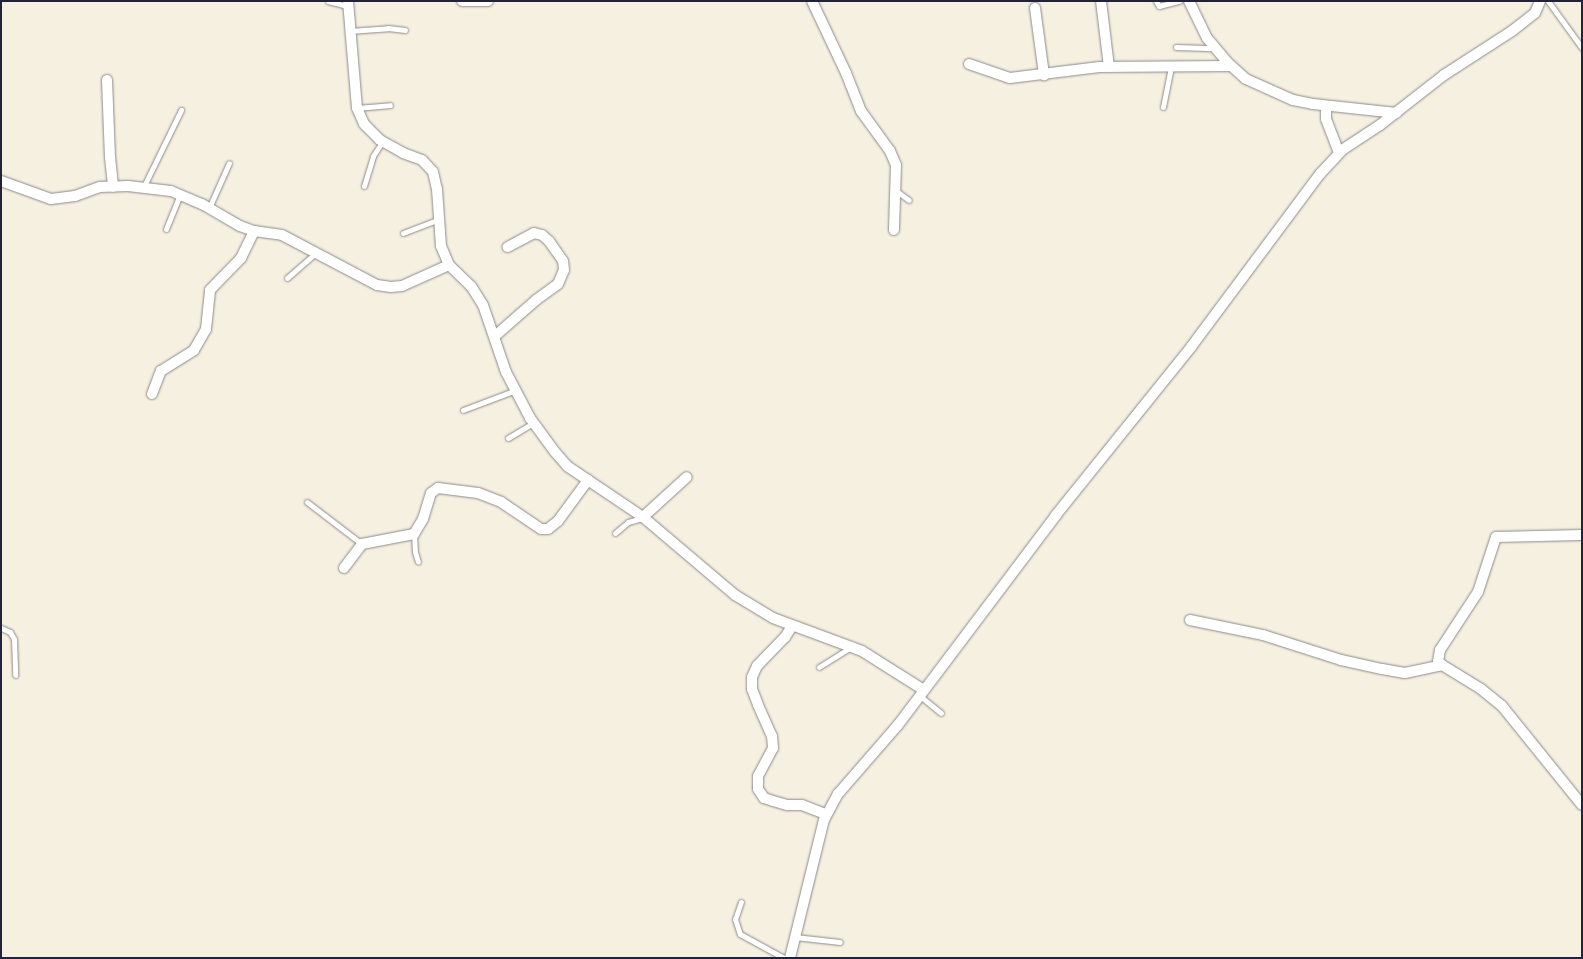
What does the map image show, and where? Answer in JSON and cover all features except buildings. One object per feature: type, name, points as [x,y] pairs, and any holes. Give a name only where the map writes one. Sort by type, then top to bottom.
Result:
[{"type":"street","points":[[462,1],[488,1]]},
{"type":"street","points":[[812,1],[818,8],[861,111],[890,151],[896,164],[894,230]]},
{"type":"street","points":[[1101,1],[1109,67]]},
{"type":"street","points":[[1189,1],[1207,38],[1231,66],[1246,78],[1293,100],[1326,106],[1397,113]]},
{"type":"street","points":[[790,958],[825,817],[838,794],[898,725],[1056,515],[1191,346],[1320,174],[1340,153],[1397,113],[1444,75],[1535,13],[1540,1]]},
{"type":"street","points":[[348,4],[348,32],[357,108],[364,124],[383,141],[403,153],[422,160],[433,172],[437,189],[441,246],[449,264],[471,286],[483,305],[506,372],[534,423],[567,466],[643,518],[735,595],[773,618],[862,650],[922,692]]},
{"type":"street","points":[[1035,8],[1044,74]]},
{"type":"street","points":[[970,64],[1010,78],[1109,67],[1231,66]]},
{"type":"street","points":[[107,80],[113,187]]},
{"type":"street","points":[[1326,106],[1326,119],[1340,153]]},
{"type":"street","points":[[1,181],[52,199],[75,196],[100,187],[171,191],[240,226],[254,231],[282,235],[377,286],[402,286],[449,264]]},
{"type":"street","points":[[152,394],[162,372],[194,350],[206,329],[210,290],[241,258],[254,231]]},
{"type":"street","points":[[495,336],[536,300],[558,284],[564,270],[563,261],[549,241],[542,235],[534,233],[508,247]]},
{"type":"street","points":[[643,518],[687,477]]},
{"type":"street","points":[[344,568],[362,544],[414,534],[423,519],[431,493],[438,488],[478,493],[501,502],[541,529],[548,529],[558,521],[588,480]]},
{"type":"street","points":[[1582,534],[1496,537],[1478,592],[1440,650],[1438,662],[1481,689],[1502,706],[1582,805]]},
{"type":"street","points":[[1190,620],[1263,635],[1341,660],[1382,669],[1405,673],[1442,665]]},
{"type":"street","points":[[792,626],[785,637],[756,666],[752,677],[752,690],[772,736],[772,748],[758,776],[758,789],[764,798],[802,805],[825,817]]},
{"type":"lane","points":[[328,1],[348,4]]},
{"type":"lane","points":[[1156,1],[1159,6],[1179,1]]},
{"type":"lane","points":[[1548,1],[1582,48]]},
{"type":"lane","points":[[348,32],[388,28],[405,30]]},
{"type":"lane","points":[[1176,46],[1215,48]]},
{"type":"lane","points":[[1163,107],[1171,67]]},
{"type":"lane","points":[[357,108],[390,105]]},
{"type":"lane","points":[[143,188],[181,110]]},
{"type":"lane","points":[[364,186],[374,156],[383,141]]},
{"type":"lane","points":[[209,209],[229,163]]},
{"type":"lane","points":[[895,190],[909,200]]},
{"type":"lane","points":[[166,230],[180,195]]},
{"type":"lane","points":[[403,233],[439,218]]},
{"type":"lane","points":[[288,278],[316,253]]},
{"type":"lane","points":[[463,410],[516,390]]},
{"type":"lane","points":[[508,438],[534,423]]},
{"type":"lane","points":[[307,502],[362,544]]},
{"type":"lane","points":[[614,533],[628,522],[643,518]]},
{"type":"lane","points":[[414,534],[415,552],[418,562]]},
{"type":"lane","points":[[1,628],[10,632],[14,639],[15,675]]},
{"type":"lane","points":[[819,667],[852,647]]},
{"type":"lane","points":[[922,692],[942,713]]},
{"type":"lane","points":[[741,902],[735,919],[740,934],[784,958]]},
{"type":"lane","points":[[795,937],[840,942]]}]
